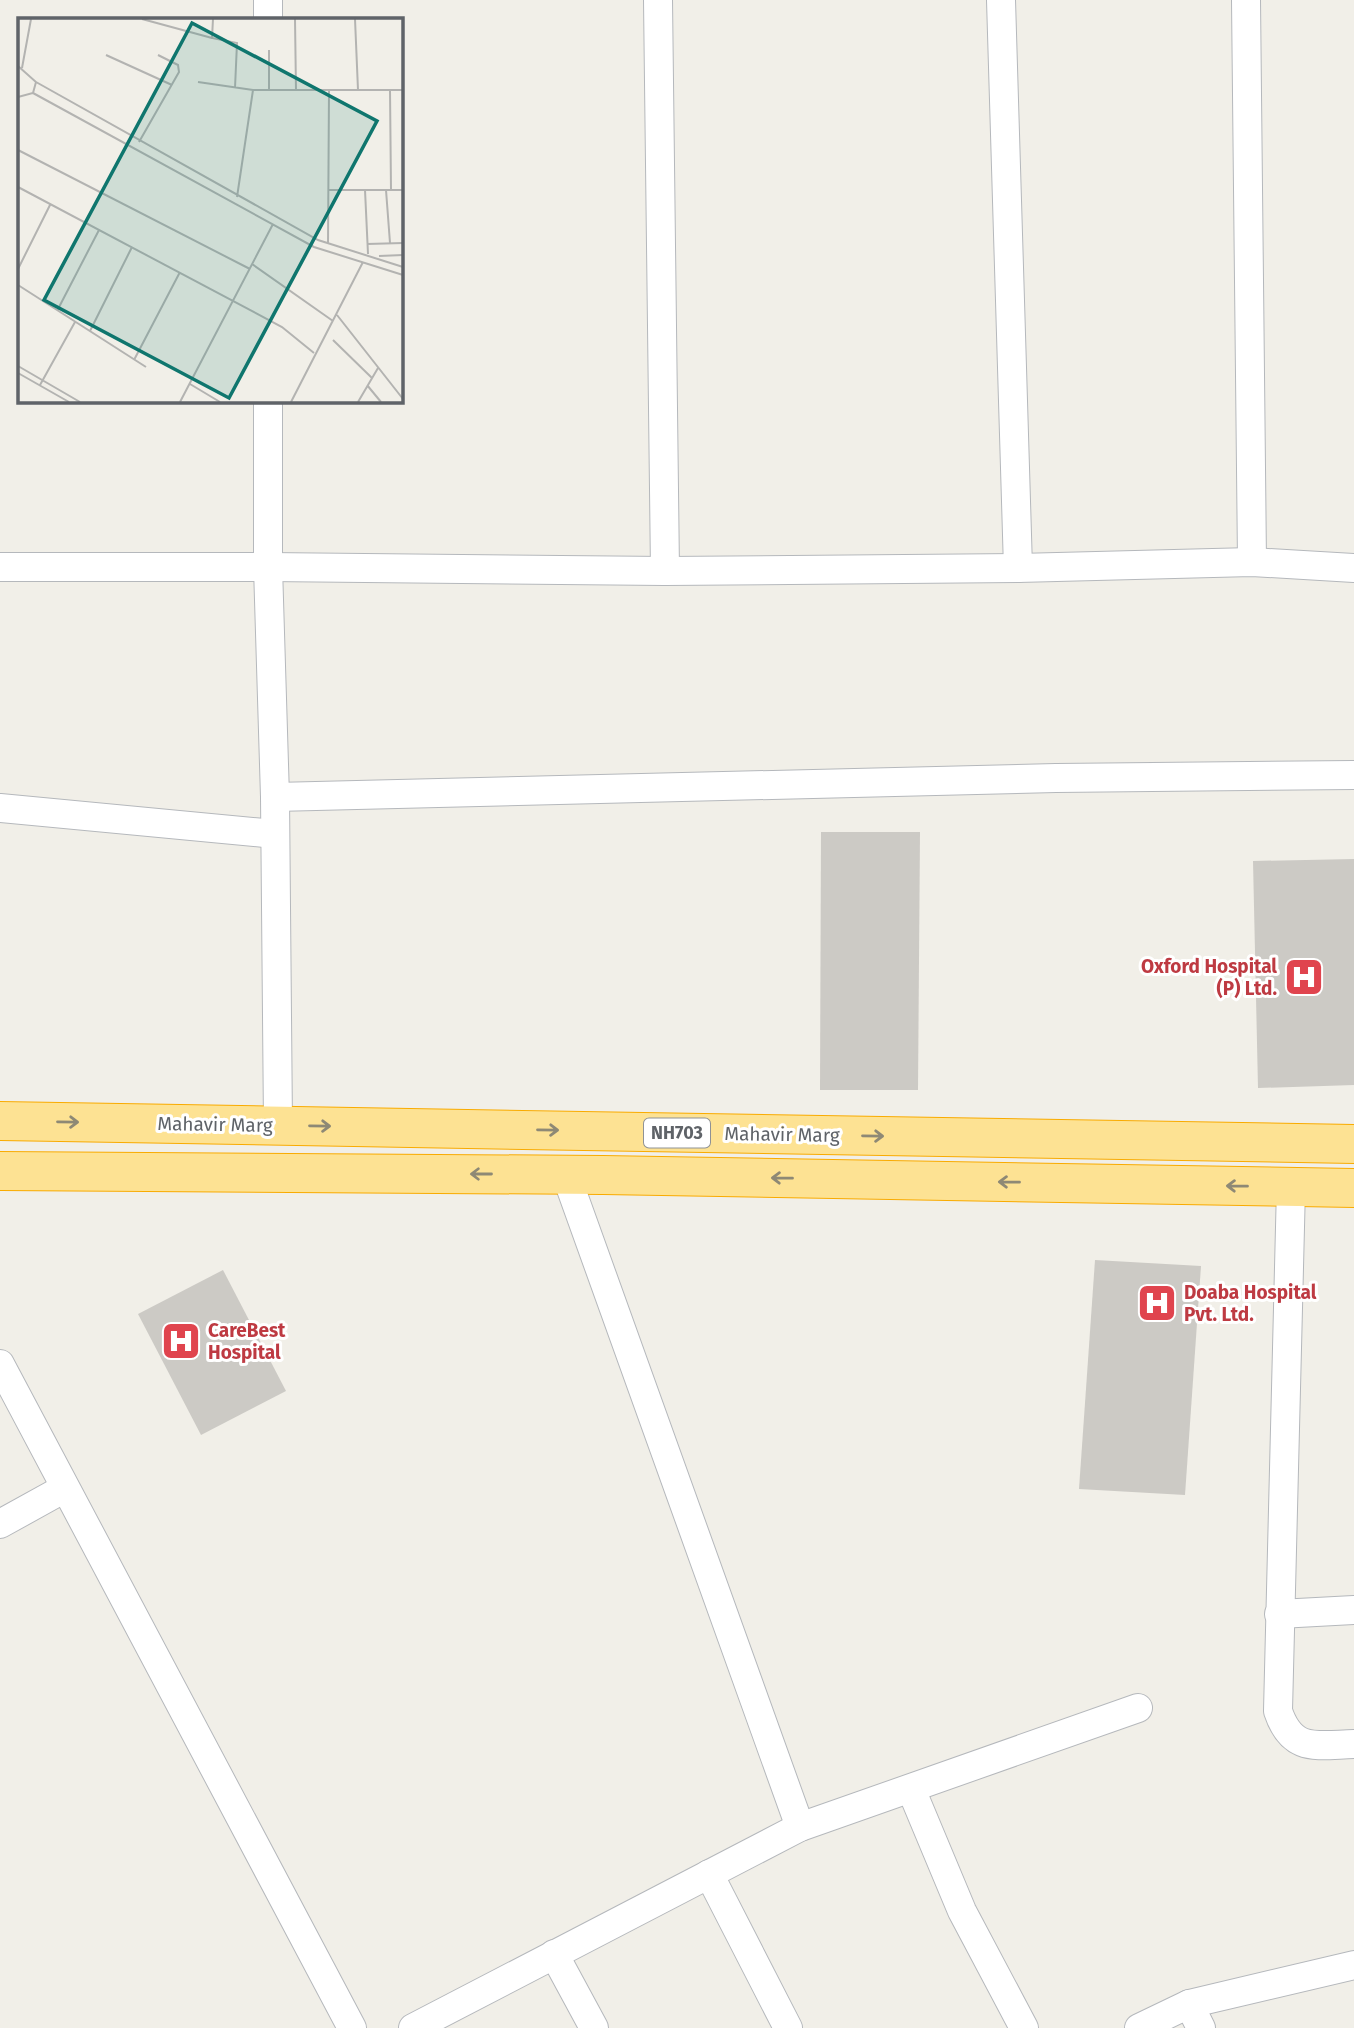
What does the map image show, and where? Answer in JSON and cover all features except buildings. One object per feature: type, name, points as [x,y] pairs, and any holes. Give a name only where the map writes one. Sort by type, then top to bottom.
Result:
[{"type":"highway","name":"Mahavir Marg","points":[[0,1121],[1354,1144]]},
{"type":"highway","name":"NH703","points":[[0,1171],[566,1175],[1354,1188]]},
{"type":"street","points":[[268,0],[268,18]]},
{"type":"street","points":[[658,0],[665,571]]},
{"type":"street","points":[[1001,0],[1018,568]]},
{"type":"street","points":[[1247,0],[1252,562]]},
{"type":"street","points":[[268,402],[268,567],[275,797],[278,1125]]},
{"type":"street","points":[[0,568],[268,567],[665,571],[1018,568],[1252,562],[1354,568]]},
{"type":"street","points":[[275,797],[1042,779],[1354,775]]},
{"type":"street","points":[[0,808],[275,834]]},
{"type":"street","points":[[566,1175],[800,1827]]},
{"type":"street","points":[[1291,1187],[1278,1711],[1283,1728],[1294,1740],[1307,1745],[1354,1744]]},
{"type":"street","points":[[0,1364],[352,2028]]},
{"type":"street","points":[[0,1524],[65,1488]]},
{"type":"street","points":[[1279,1614],[1354,1610]]},
{"type":"street","points":[[413,2028],[800,1827],[1138,1708]]},
{"type":"street","points":[[911,1790],[962,1911],[1024,2028]]},
{"type":"street","points":[[709,1874],[788,2028]]},
{"type":"street","points":[[554,1954],[594,2028]]},
{"type":"street","points":[[1139,2028],[1195,2016],[1354,1965]]},
{"type":"place","name":"Oxford Hospital (P) Ltd.","points":[[1304,977]]},
{"type":"place","name":"Doaba Hospital Pvt. Ltd.","points":[[1157,1303]]},
{"type":"place","name":"CareBest Hospital","points":[[181,1341]]}]
